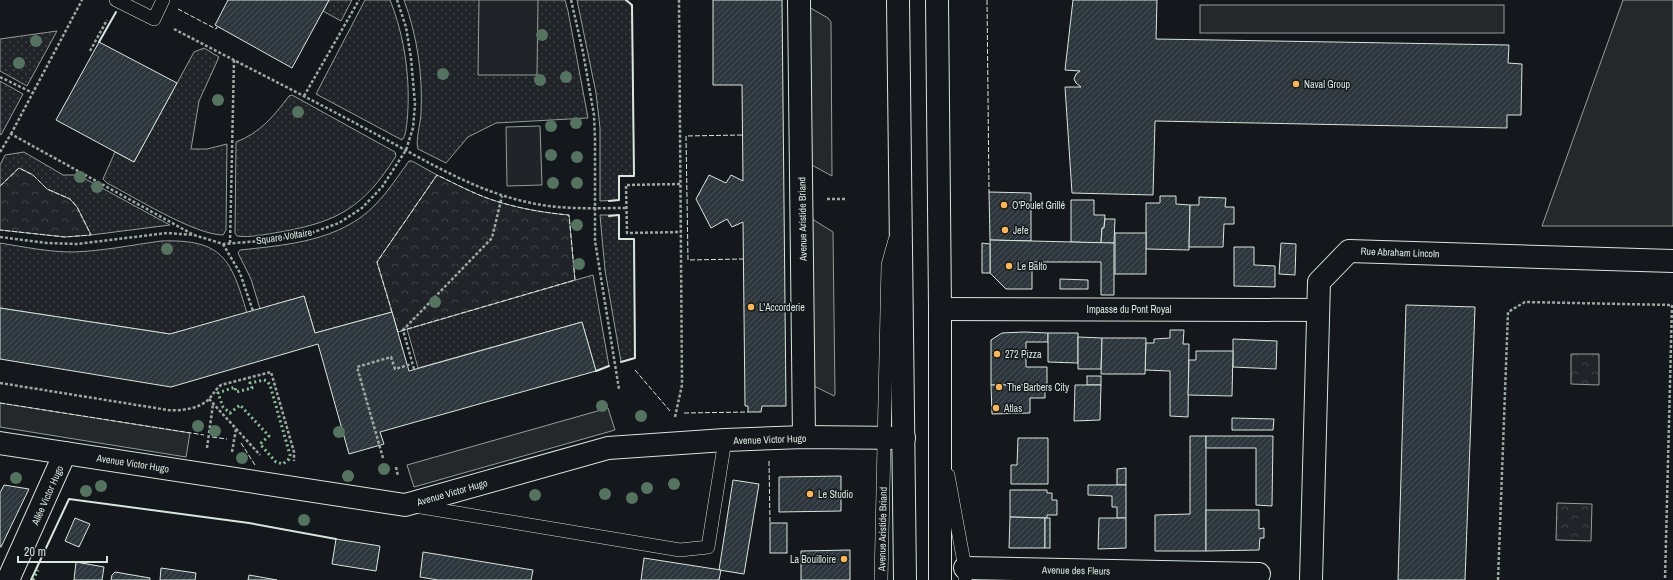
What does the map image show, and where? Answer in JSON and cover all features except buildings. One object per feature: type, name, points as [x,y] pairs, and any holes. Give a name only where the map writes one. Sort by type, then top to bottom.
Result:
[{"type":"street","name":"Avenue Aristide Briand","points":[[799,0],[804,437]]},
{"type":"street","name":"Avenue Aristide Briand","points":[[898,0],[901,215],[894,438],[905,580]]},
{"type":"street","points":[[937,0],[940,309],[940,580]]},
{"type":"street","name":"Rue Abraham Lincoln","points":[[1311,580],[1319,282],[1349,251],[1673,261]]},
{"type":"street","name":"Impasse du Pont Royal","points":[[940,309],[1318,310]]},
{"type":"street","name":"Avenue Victor Hugo","points":[[0,443],[406,505],[608,448],[725,440],[804,437],[894,438]]},
{"type":"street","name":"Allée Victor Hugo","points":[[8,580],[65,453]]},
{"type":"street","name":"Avenue des Fleurs","points":[[965,574],[1259,574]]},
{"type":"lane","points":[[116,0],[154,19],[163,0]]},
{"type":"lane","points":[[940,434],[965,574]]},
{"type":"lane","name":"Avenue Aristide Briand","points":[[881,580],[894,438]]},
{"type":"lane","points":[[406,505],[680,550],[708,547],[725,440]]},
{"type":"path","points":[[0,152],[82,0]]},
{"type":"path","points":[[90,51],[116,0]]},
{"type":"path","points":[[304,96],[359,0]]},
{"type":"path","name":"Square Voltaire","points":[[0,236],[47,243],[77,244],[167,233],[194,235],[223,244],[281,238],[311,233],[339,223],[362,208],[382,187],[406,150],[413,128],[415,104],[414,81],[406,27],[397,0]]},
{"type":"path","points":[[571,0],[583,52],[594,115],[594,208],[597,256],[619,389]]},
{"type":"path","points":[[674,421],[682,385],[679,0]]},
{"type":"path","points":[[154,19],[486,191],[547,206],[626,208]]},
{"type":"path","points":[[230,243],[234,60]]},
{"type":"path","points":[[0,77],[32,93]]},
{"type":"path","points":[[10,134],[194,235]]},
{"type":"path","points":[[680,184],[626,185],[626,233],[680,232]]},
{"type":"path","points":[[414,369],[403,330],[492,238],[502,196]]},
{"type":"path","points":[[831,199],[846,199]]},
{"type":"path","points":[[223,244],[240,273],[253,310]]},
{"type":"path","points":[[1498,580],[1508,312],[1525,302],[1672,305],[1665,580]]},
{"type":"path","points":[[383,458],[357,367],[392,357],[395,369],[412,364]]},
{"type":"path","points":[[0,384],[180,411],[191,408],[209,399],[216,389],[221,386],[271,372],[294,452],[295,458],[290,466]]},
{"type":"path","points":[[209,399],[261,456]]},
{"type":"path","points":[[203,474],[213,404]]},
{"type":"path","points":[[396,467],[400,482]]},
{"type":"green space","points":[[329,0],[352,0],[341,21],[323,11]]},
{"type":"green space","points":[[365,0],[390,0],[400,29],[406,60],[408,91],[407,122],[405,134],[402,140],[316,94]]},
{"type":"green space","points":[[404,0],[565,0],[588,118],[496,123],[468,137],[446,163],[418,149],[417,141],[421,117],[420,70],[416,41]]},
{"type":"green space","points":[[479,0],[538,0],[537,75],[478,75]]},
{"type":"green space","points":[[577,0],[626,0],[632,5],[634,176],[619,176],[619,200],[600,201],[600,128],[596,93]]},
{"type":"green space","points":[[57,31],[27,86],[0,71],[0,39]]},
{"type":"green space","points":[[204,48],[219,57],[199,101],[191,149],[207,149],[227,144],[226,230],[223,235],[197,229],[181,222],[148,206],[107,183],[103,179],[115,152],[134,162],[194,52]]},
{"type":"green space","points":[[0,81],[23,94],[1,135],[0,134]]},
{"type":"green space","points":[[292,95],[395,152],[396,156],[373,188],[361,200],[334,217],[300,228],[280,232],[253,236],[237,236],[235,233],[236,142],[259,129],[272,117],[289,96]]},
{"type":"green space","points":[[540,126],[542,185],[507,186],[506,127]]},
{"type":"green space","points":[[24,152],[63,175],[78,175],[170,225],[91,235],[77,207],[70,199],[47,189],[33,175],[19,168],[0,186],[0,165],[5,155]]},
{"type":"green space","points":[[409,161],[412,161],[437,175],[377,262],[392,312],[315,333],[304,296],[260,309],[251,279],[238,253],[240,250],[294,243],[329,234],[346,227],[361,217],[380,200]]},
{"type":"green space","points":[[19,168],[33,175],[47,189],[70,199],[77,207],[91,235],[65,237],[0,230],[0,186]]},
{"type":"green space","points":[[437,175],[491,200],[516,207],[569,215],[575,280],[398,332],[377,262]]},
{"type":"green space","points":[[600,215],[619,215],[619,239],[634,239],[635,358],[621,362],[605,270]]},
{"type":"green space","points":[[161,241],[182,241],[198,244],[211,249],[221,256],[229,266],[236,279],[247,313],[170,334],[0,308],[0,243],[46,250],[73,252]]},
{"type":"green space","points":[[593,275],[609,366],[596,371],[582,322],[418,368],[407,329]]},
{"type":"green space","points":[[1571,354],[1599,354],[1599,385],[1571,384]]},
{"type":"green space","points":[[1557,503],[1592,504],[1591,541],[1556,540]]},
{"type":"shaded area","points":[[1623,0],[1673,0],[1673,226],[1542,226]]},
{"type":"shaded area","points":[[1200,5],[1504,5],[1504,33],[1200,33]]},
{"type":"shaded area","points":[[807,6],[828,18],[831,22],[832,176],[808,163]]},
{"type":"shaded area","points":[[809,217],[833,232],[834,396],[812,385]]},
{"type":"shaded area","points":[[0,403],[190,433],[186,457],[0,427]]},
{"type":"shaded area","points":[[608,408],[615,430],[414,487],[407,465]]},
{"type":"hedge","points":[[264,380],[270,385],[290,455],[289,459],[283,464],[276,462],[260,444],[269,436],[240,405],[230,413],[223,407],[218,393],[235,387],[236,392],[252,388],[250,383],[264,380]]},
{"type":"hedge","points":[[33,580],[38,570]]},
{"type":"fence","points":[[987,0],[989,192]]},
{"type":"fence","points":[[178,9],[216,29],[217,27]]},
{"type":"fence","points":[[742,135],[686,136],[688,260],[743,259]]},
{"type":"fence","points":[[0,186],[19,168],[33,175],[47,189],[70,199],[77,207],[91,235],[65,237],[0,230]]},
{"type":"fence","points":[[392,312],[377,262],[437,175],[491,200],[516,207],[569,215],[575,280],[398,332],[397,329]]},
{"type":"fence","points":[[635,370],[670,411]]},
{"type":"fence","points":[[0,403],[204,435]]},
{"type":"fence","points":[[684,413],[748,412]]},
{"type":"fence","points":[[212,437],[227,439]]},
{"type":"fence","points":[[241,443],[255,465]]},
{"type":"fence","points":[[769,461],[770,523]]},
{"type":"wall","points":[[609,201],[619,200],[619,176],[634,176],[632,5],[626,0]]},
{"type":"wall","points":[[99,42],[116,12]]},
{"type":"wall","points":[[609,216],[619,215],[619,239],[634,239],[635,358],[621,362]]},
{"type":"wall","points":[[596,371],[609,366]]},
{"type":"wall","points":[[31,580],[69,499],[249,523],[336,539]]},
{"type":"place","name":"Naval Group","points":[[1296,84]]},
{"type":"place","name":"O'Poulet Grillé","points":[[1004,205]]},
{"type":"place","name":"Jefe","points":[[1005,230]]},
{"type":"place","name":"Le Balto","points":[[1009,266]]},
{"type":"place","name":"L'Accorderie","points":[[751,307]]},
{"type":"place","name":"272 Pizza","points":[[997,354]]},
{"type":"place","name":"The Barbers City","points":[[999,387]]},
{"type":"place","name":"Atlas","points":[[996,408]]},
{"type":"place","name":"Le Studio","points":[[810,494]]},
{"type":"place","name":"La Bouilloire","points":[[844,559]]}]
